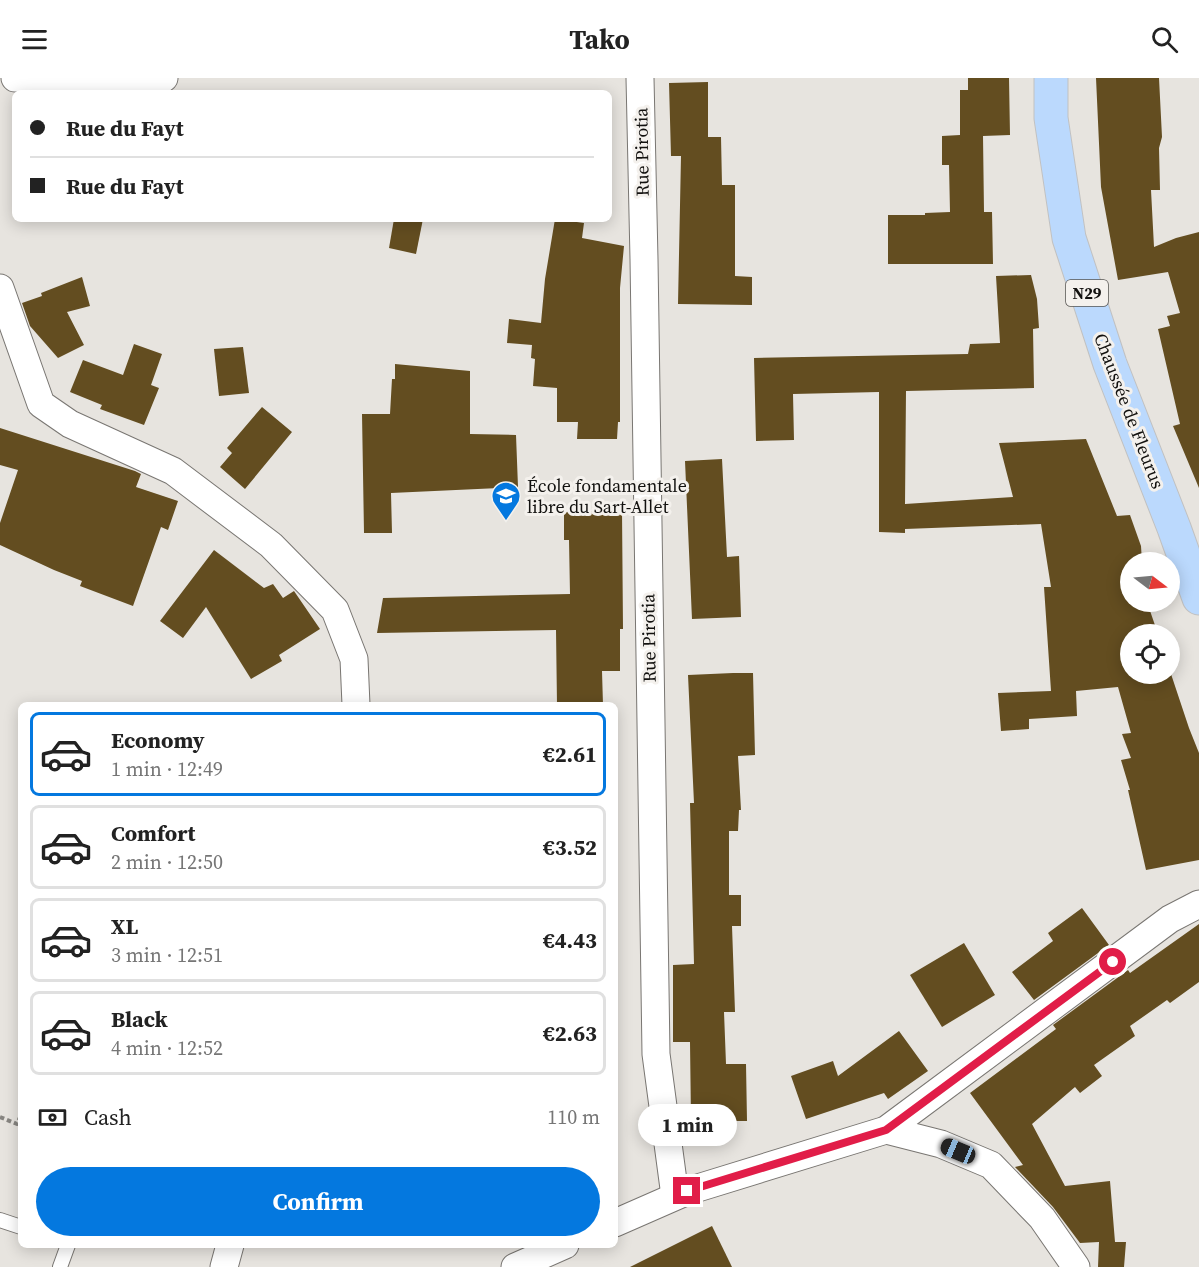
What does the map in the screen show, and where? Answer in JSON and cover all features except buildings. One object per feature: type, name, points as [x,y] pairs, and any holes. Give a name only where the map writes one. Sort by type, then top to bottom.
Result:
[{"type":"main road","name":"Chaussée de Fleurus","points":[[1051,78],[1051,118],[1069,238],[1110,364],[1199,598]]},
{"type":"street","points":[[15,78],[156,84],[164,78]]},
{"type":"street","name":"Rue Pirotia","points":[[640,78],[656,1054],[675,1196]]},
{"type":"street","points":[[0,288],[41,404],[70,424],[173,471],[272,545],[335,610],[354,659],[356,702]]},
{"type":"street","points":[[618,1222],[675,1196],[886,1130],[1170,919],[1199,904]]},
{"type":"street","points":[[886,1130],[941,1144],[991,1165],[1042,1218],[1076,1267]]},
{"type":"street","points":[[224,1267],[229,1248]]},
{"type":"street","points":[[515,1267],[558,1248]]},
{"type":"lane","points":[[0,1220],[18,1226]]},
{"type":"lane","points":[[60,1267],[67,1248]]},
{"type":"path","points":[[0,1117],[17,1124],[18,1122]]},
{"type":"place","name":"École fondamentale libre du Sart-Allet","points":[[506,522]]},
{"type":"route","points":[[687,1191],[886,1130],[1113,962]]}]
